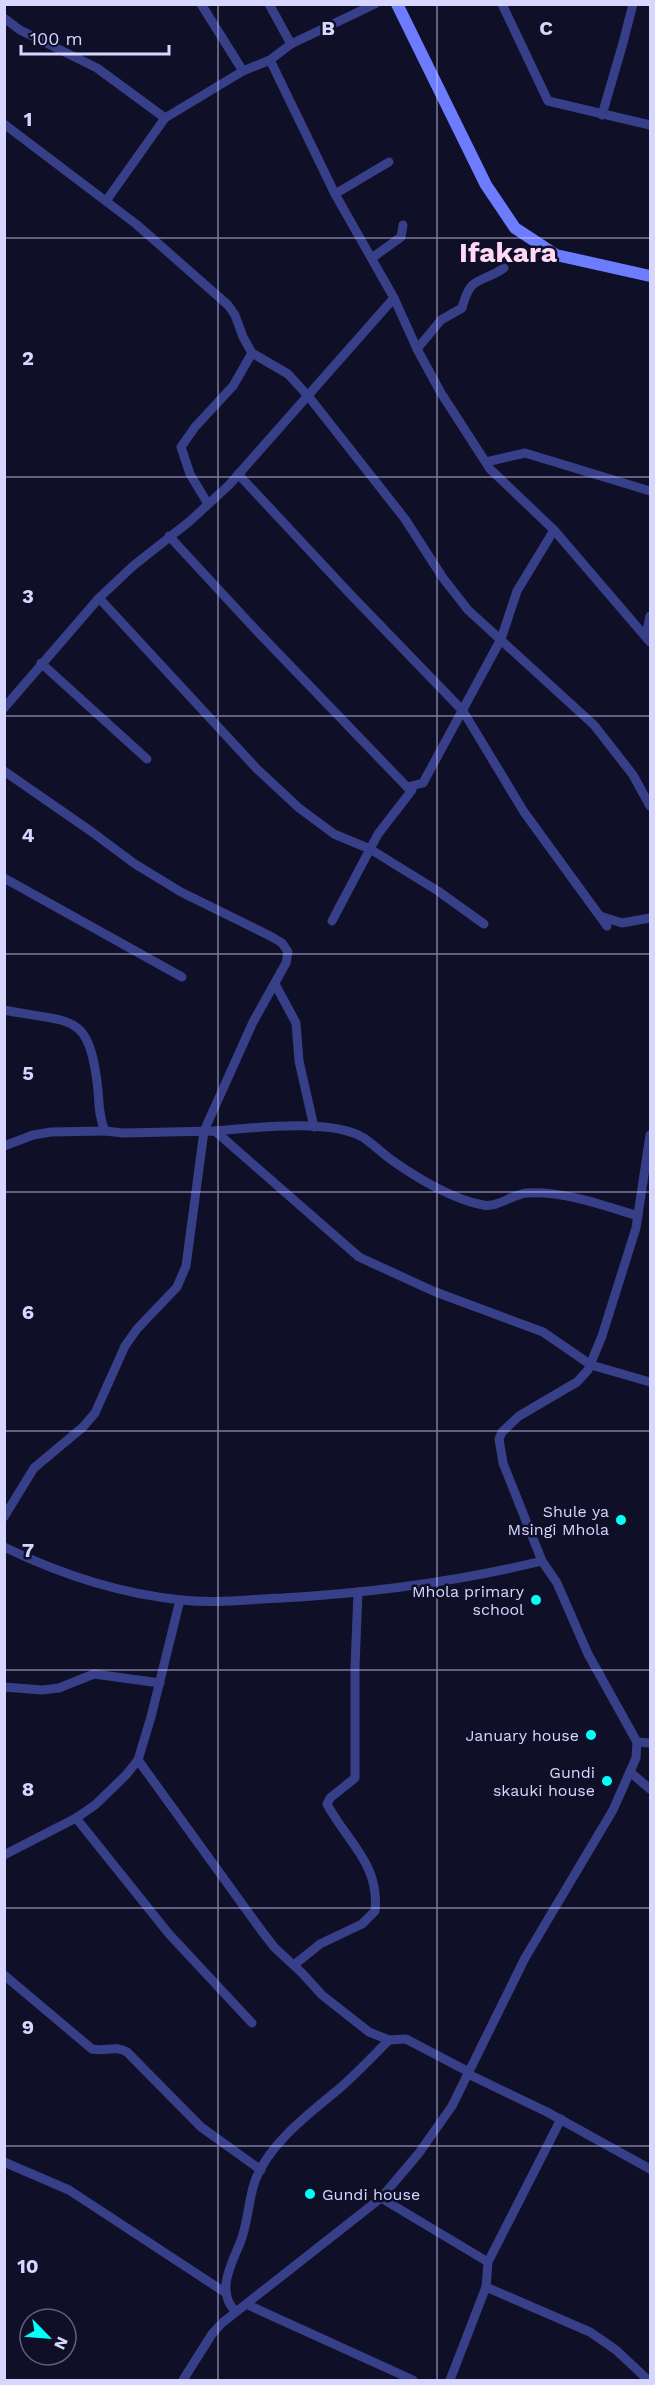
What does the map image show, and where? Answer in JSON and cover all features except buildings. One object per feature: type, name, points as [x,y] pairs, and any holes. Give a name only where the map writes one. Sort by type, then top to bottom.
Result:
[{"type":"main road","points":[[397,4],[486,185],[515,228],[556,255],[651,276]]},
{"type":"street","points":[[201,4],[243,71]]},
{"type":"street","points":[[269,4],[291,44]]},
{"type":"street","points":[[106,201],[165,118],[243,71],[270,60],[291,44],[375,4]]},
{"type":"street","points":[[502,4],[547,100],[651,125]]},
{"type":"street","points":[[602,115],[624,44],[633,4]]},
{"type":"street","points":[[4,18],[20,30],[97,68],[165,118]]},
{"type":"street","points":[[270,60],[335,194],[394,298],[417,349],[441,393],[490,469],[554,530],[648,639]]},
{"type":"street","points":[[4,124],[178,259],[228,305],[252,353],[288,374],[309,397],[405,519],[468,610],[594,725],[633,775],[651,806]]},
{"type":"street","points":[[335,194],[389,162]]},
{"type":"street","points":[[372,258],[401,237],[403,225]]},
{"type":"street","points":[[417,349],[441,320],[462,308],[467,289],[504,268]]},
{"type":"street","points":[[4,708],[99,598],[208,504],[238,474],[309,397],[394,298]]},
{"type":"street","points":[[208,504],[190,474],[181,447],[195,427],[233,386],[252,353]]},
{"type":"street","points":[[486,462],[525,453],[651,491]]},
{"type":"street","points":[[238,474],[463,711],[524,812],[608,926]]},
{"type":"street","points":[[407,787],[423,783],[501,639],[517,591],[554,530]]},
{"type":"street","points":[[169,536],[255,629],[412,790],[378,834],[332,921]]},
{"type":"street","points":[[99,598],[257,769],[299,807],[334,834],[370,849],[438,891],[484,924]]},
{"type":"street","points":[[648,639],[651,616]]},
{"type":"street","points":[[42,663],[147,759]]},
{"type":"street","points":[[4,771],[135,864],[181,892],[231,915],[282,943],[288,952],[288,957],[253,1022],[204,1131],[186,1266],[180,1283],[137,1329],[125,1346],[95,1413],[83,1427],[34,1468],[4,1517]]},
{"type":"street","points":[[4,879],[182,977]]},
{"type":"street","points":[[600,916],[622,923],[651,918]]},
{"type":"street","points":[[274,984],[296,1023],[299,1061],[314,1127]]},
{"type":"street","points":[[4,1010],[58,1019],[74,1025],[87,1037],[94,1060],[101,1118],[105,1131]]},
{"type":"street","points":[[4,1146],[33,1135],[51,1132],[123,1133],[215,1131],[281,1126],[314,1127],[362,1137],[395,1163],[438,1188],[482,1205],[492,1205],[524,1193],[538,1193],[583,1200],[638,1216]]},
{"type":"street","points":[[215,1131],[359,1257],[433,1291],[543,1332],[591,1365],[651,1382]]},
{"type":"street","points":[[183,2380],[212,2334],[235,2311],[248,2305],[381,2198],[419,2153],[452,2106],[525,1958],[613,1810],[630,1772],[638,1750],[637,1742],[588,1654],[557,1583],[543,1561],[504,1463],[499,1439],[501,1432],[519,1416],[577,1382],[591,1365],[638,1216],[651,1135]]},
{"type":"street","points":[[4,1547],[70,1575],[141,1593],[180,1600],[230,1600],[358,1592],[450,1581],[543,1561]]},
{"type":"street","points":[[294,1965],[320,1944],[362,1924],[375,1911],[374,1888],[366,1860],[345,1833],[327,1804],[330,1797],[355,1778],[354,1667],[358,1592]]},
{"type":"street","points":[[4,1855],[76,1818],[95,1805],[112,1790],[138,1760],[180,1600]]},
{"type":"street","points":[[4,1686],[42,1690],[68,1686],[94,1674],[160,1683]]},
{"type":"street","points":[[637,1742],[651,1743]]},
{"type":"street","points":[[138,1760],[274,1947],[322,1995],[349,2018],[369,2032],[389,2040],[406,2039],[561,2119],[651,2169]]},
{"type":"street","points":[[630,1772],[651,1789]]},
{"type":"street","points":[[76,1818],[169,1935],[252,2024]]},
{"type":"street","points":[[4,1975],[92,2049],[114,2047],[127,2052],[201,2127],[261,2170]]},
{"type":"street","points":[[235,2311],[226,2293],[227,2277],[244,2233],[255,2181],[266,2160],[304,2116],[342,2086],[389,2040]]},
{"type":"street","points":[[450,2380],[486,2287],[488,2262],[561,2119]]},
{"type":"street","points":[[4,2162],[69,2190],[226,2293]]},
{"type":"street","points":[[381,2198],[488,2262]]},
{"type":"street","points":[[486,2287],[590,2332],[616,2350],[648,2380]]},
{"type":"street","points":[[248,2305],[413,2380]]},
{"type":"place","name":"Shule ya Msingi Mhola","points":[[621,1520]]},
{"type":"place","name":"Mhola primary school","points":[[536,1600]]},
{"type":"place","name":"January house","points":[[591,1735]]},
{"type":"place","name":"Gundi skauki house","points":[[607,1781]]},
{"type":"place","name":"Gundi house","points":[[310,2194]]},
{"type":"district","name":"Ifakara","points":[[508,252]]}]
